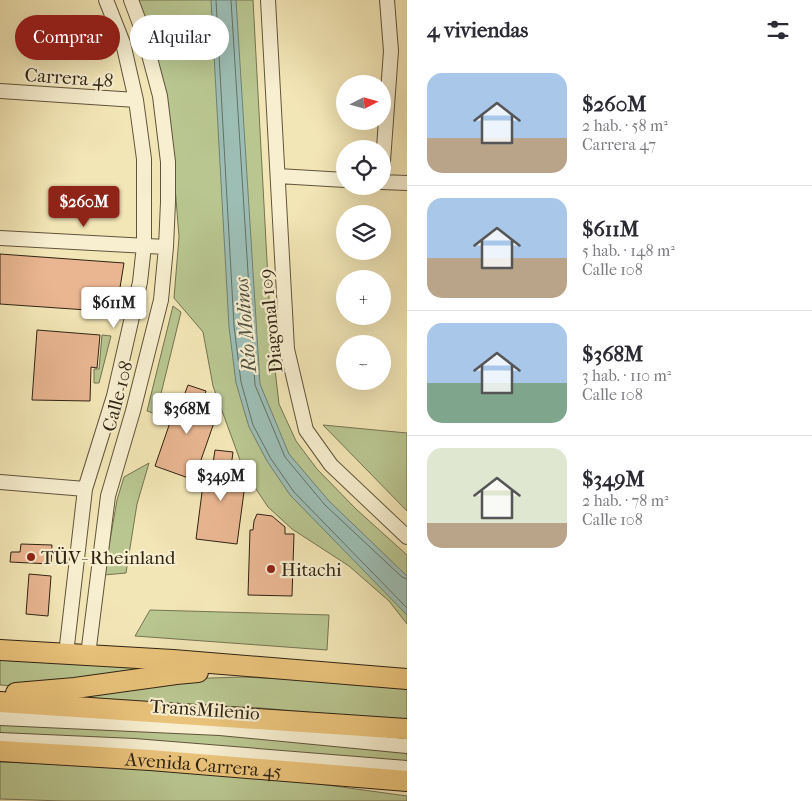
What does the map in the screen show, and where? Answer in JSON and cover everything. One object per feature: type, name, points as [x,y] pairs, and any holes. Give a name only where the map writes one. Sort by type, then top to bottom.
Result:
[{"type":"highway","points":[[0,650],[262,667],[407,679]]},
{"type":"highway","points":[[0,695],[75,688],[176,674],[262,667]]},
{"type":"highway","points":[[0,702],[407,729]]},
{"type":"highway","name":"Avenida Carrera 45","points":[[0,751],[150,760],[407,781]]},
{"type":"street","name":"Calle 108","points":[[66,654],[85,489],[114,396],[140,282],[144,246],[144,159],[136,100],[123,42],[106,0]]},
{"type":"street","name":"Calle 108","points":[[88,655],[108,496],[133,411],[161,300],[166,247],[168,162],[160,96],[143,32],[131,0]]},
{"type":"street","name":"Diagonal 109","points":[[268,0],[287,349],[306,430],[332,465],[407,537]]},
{"type":"street","points":[[384,140],[391,51],[387,0]]},
{"type":"street","name":"Carrera 48","points":[[0,91],[136,100]]},
{"type":"street","points":[[278,176],[336,179]]},
{"type":"street","points":[[391,183],[407,184]]},
{"type":"street","points":[[0,238],[166,247]]},
{"type":"street","points":[[0,482],[85,489]]},
{"type":"street","name":"TransMilenio","points":[[0,718],[220,728],[407,746]]},
{"type":"street","points":[[0,740],[134,746],[407,768]]},
{"type":"green space","points":[[136,0],[253,0],[271,335],[279,404],[296,441],[317,469],[356,509],[407,555],[407,624],[389,601],[349,566],[292,529],[268,507],[244,471],[213,386],[203,332],[174,298],[179,237],[172,148],[151,60],[229,60],[229,15],[140,15]]},
{"type":"green space","points":[[173,306],[181,312],[156,414],[147,411]]},
{"type":"green space","points":[[102,335],[111,336],[99,383],[94,383],[94,369],[99,369]]},
{"type":"green space","points":[[323,425],[407,433],[407,511]]},
{"type":"green space","points":[[149,463],[137,504],[126,573],[104,575],[117,500],[124,477]]},
{"type":"green space","points":[[150,610],[329,615],[327,650],[135,636]]},
{"type":"green space","points":[[0,655],[138,665],[138,670],[15,686],[0,685]]},
{"type":"green space","points":[[242,677],[407,685],[407,721],[261,708],[69,698],[181,679]]},
{"type":"green space","points":[[0,723],[270,738],[407,752],[407,767],[0,735]]},
{"type":"green space","points":[[0,762],[105,766],[298,781],[407,796],[407,801],[64,801],[0,799]]},
{"type":"water","name":"Río Molinos","points":[[211,0],[236,0],[260,384],[289,454],[329,501],[407,576],[407,615],[290,495],[267,461],[249,427],[236,383],[229,327],[214,60],[229,60],[229,15],[212,15]]},
{"type":"building","points":[[0,254],[124,263],[116,312],[0,304]]},
{"type":"building","points":[[37,330],[100,335],[97,368],[91,367],[90,401],[32,400]]},
{"type":"building","points":[[188,385],[206,391],[203,399],[212,402],[208,411],[217,414],[194,480],[155,466],[174,411],[178,412]]},
{"type":"building","points":[[215,450],[233,452],[230,475],[246,477],[237,544],[196,539],[205,469],[212,470]]},
{"type":"building","name":"Hitachi","points":[[257,514],[272,516],[285,527],[285,534],[294,534],[292,596],[248,595],[250,530],[253,530]]},
{"type":"building","name":"TÜV- Rheinland","points":[[21,544],[52,545],[51,564],[10,562],[11,552],[20,552]]},
{"type":"building","points":[[29,574],[51,576],[48,616],[26,614]]},
{"type":"place","name":"TÜV- Rheinland","points":[[31,557]]},
{"type":"place","name":"Hitachi","points":[[271,569]]}]
